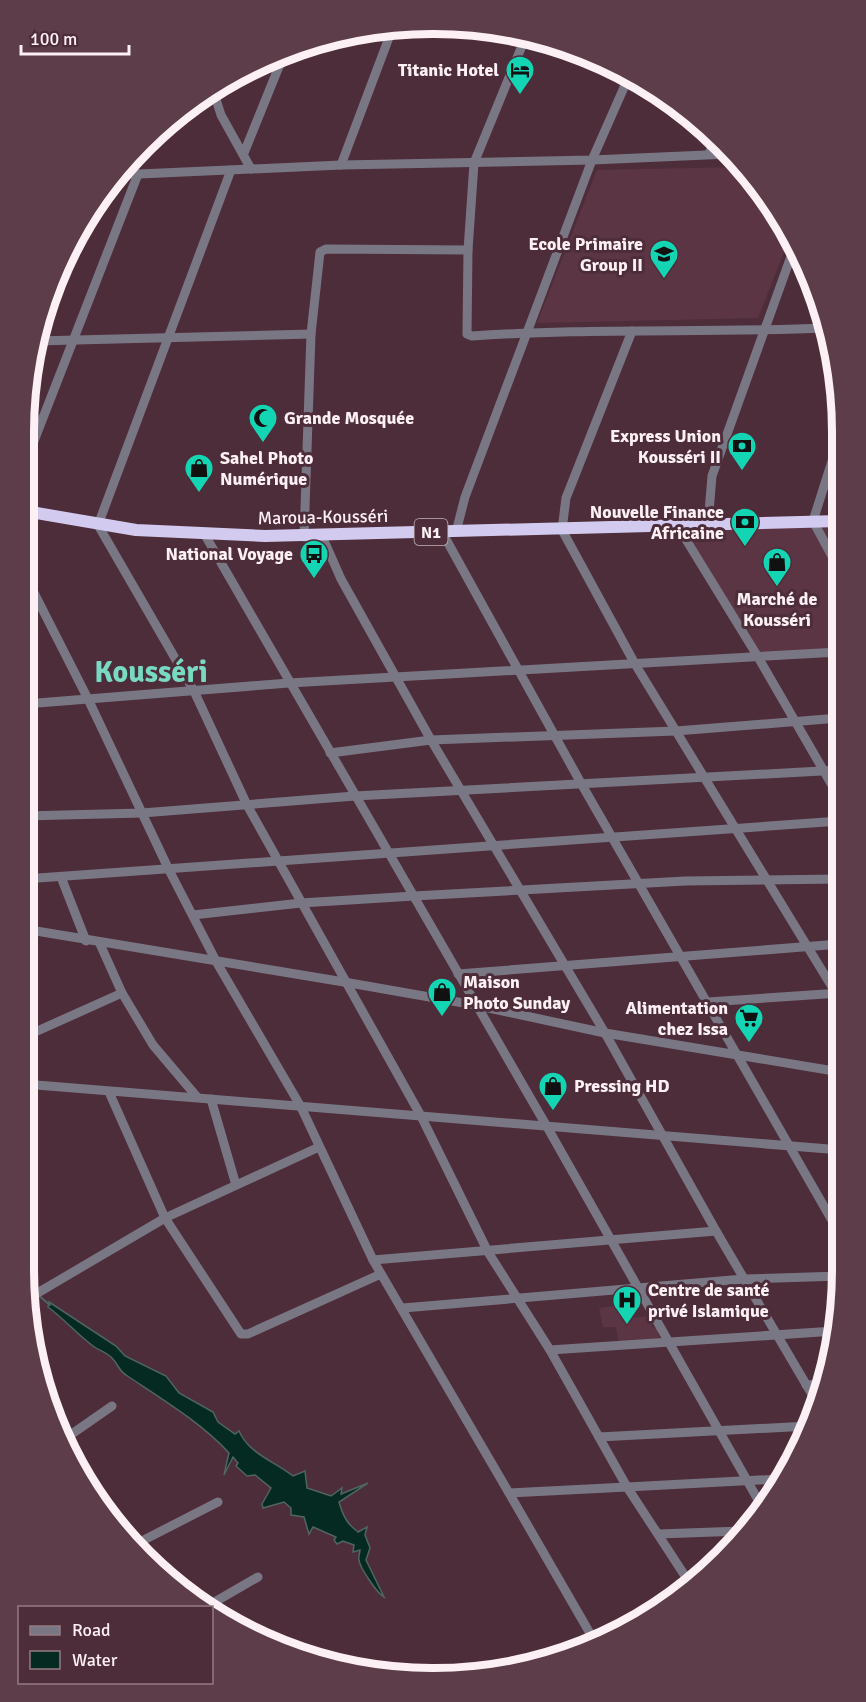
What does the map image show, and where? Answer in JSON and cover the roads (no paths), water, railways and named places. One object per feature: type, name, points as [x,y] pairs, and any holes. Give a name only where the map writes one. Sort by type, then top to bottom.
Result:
[{"type":"highway","name":"Maroua-Kousséri","points":[[34,514],[98,525],[205,535],[303,537],[832,520]]},
{"type":"street","points":[[341,165],[389,37]]},
{"type":"street","points":[[522,45],[474,163],[468,250],[467,334],[472,336],[528,332],[763,331],[817,328]]},
{"type":"street","points":[[244,153],[279,66]]},
{"type":"street","points":[[456,532],[465,497],[592,160],[625,84]]},
{"type":"street","points":[[216,99],[221,115],[251,169]]},
{"type":"street","points":[[709,154],[712,148]]},
{"type":"street","points":[[129,174],[341,165],[592,160],[718,154]]},
{"type":"street","points":[[231,170],[98,525],[195,691],[247,805],[421,1116],[488,1252],[550,1350],[627,1487],[686,1577]]},
{"type":"street","points":[[34,440],[138,174]]},
{"type":"street","points":[[303,537],[311,334],[318,257],[322,250],[468,250]]},
{"type":"street","points":[[708,524],[712,476],[790,258]]},
{"type":"street","points":[[632,330],[566,498],[562,530],[635,664],[734,830],[832,984]]},
{"type":"street","points":[[45,341],[311,334]]},
{"type":"street","points":[[832,461],[813,521],[832,556]]},
{"type":"street","points":[[677,525],[758,657],[832,785]]},
{"type":"street","points":[[442,532],[582,785],[832,1220]]},
{"type":"street","points":[[205,535],[546,1125],[757,1500]]},
{"type":"street","points":[[322,537],[341,579],[431,740],[605,1033],[716,1232],[811,1393]]},
{"type":"street","points":[[34,592],[169,870],[217,963],[301,1107],[373,1260],[403,1308],[591,1634]]},
{"type":"street","points":[[34,703],[289,683],[832,652]]},
{"type":"street","points":[[330,753],[431,740],[676,730],[832,718]]},
{"type":"street","points":[[34,816],[142,813],[355,796],[832,770]]},
{"type":"street","points":[[34,878],[832,822]]},
{"type":"street","points":[[61,877],[86,941]]},
{"type":"street","points":[[193,915],[301,903],[414,896],[640,884],[832,879]]},
{"type":"street","points":[[34,931],[100,944],[344,982],[475,1005],[605,1033],[832,1071]]},
{"type":"street","points":[[100,944],[122,993],[159,1054],[197,1097]]},
{"type":"street","points":[[458,974],[832,945]]},
{"type":"street","points":[[34,1033],[122,993]]},
{"type":"street","points":[[708,1002],[832,995]]},
{"type":"street","points":[[34,1085],[546,1125],[665,1138],[832,1149]]},
{"type":"street","points":[[109,1092],[165,1218],[241,1334],[248,1334],[381,1274]]},
{"type":"street","points":[[211,1099],[236,1185]]},
{"type":"street","points":[[35,1294],[165,1218],[319,1147]]},
{"type":"street","points":[[373,1260],[716,1232]]},
{"type":"street","points":[[403,1308],[744,1279],[832,1276]]},
{"type":"street","points":[[550,1350],[826,1331]]},
{"type":"street","points":[[806,1385],[814,1385]]},
{"type":"street","points":[[71,1434],[112,1406]]},
{"type":"street","points":[[599,1437],[798,1427]]},
{"type":"street","points":[[509,1493],[771,1480]]},
{"type":"street","points":[[142,1541],[218,1502]]},
{"type":"street","points":[[659,1534],[734,1531]]},
{"type":"street","points":[[215,1602],[258,1577]]},
{"type":"water","points":[[49,1302],[116,1346],[125,1356],[166,1376],[179,1393],[213,1412],[218,1422],[235,1434],[239,1431],[243,1439],[255,1451],[293,1476],[305,1471],[307,1488],[331,1496],[342,1488],[341,1494],[368,1483],[339,1502],[346,1519],[354,1529],[358,1532],[367,1527],[365,1535],[370,1548],[366,1560],[384,1597],[373,1586],[362,1569],[359,1559],[360,1550],[353,1552],[354,1545],[343,1541],[337,1544],[334,1540],[336,1537],[313,1527],[309,1534],[304,1517],[291,1515],[291,1508],[284,1502],[263,1508],[262,1504],[271,1488],[255,1475],[247,1476],[236,1466],[238,1463],[233,1457],[224,1475],[229,1453],[219,1442],[181,1412],[124,1373],[110,1356],[87,1341],[48,1307]]},
{"type":"waterway","points":[[38,1295],[50,1305]]},
{"type":"place","name":"Titanic Hotel","points":[[520,96]]},
{"type":"place","name":"Ecole Primaire Group II","points":[[664,280]]},
{"type":"place","name":"Grande Mosquée","points":[[263,444]]},
{"type":"place","name":"Express Union Kousséri II","points":[[742,472]]},
{"type":"place","name":"Sahel Photo Numérique","points":[[199,494]]},
{"type":"place","name":"Nouvelle Finance Africaine","points":[[745,548]]},
{"type":"place","name":"National Voyage","points":[[314,580]]},
{"type":"place","name":"Marché de Kousséri","points":[[777,588]]},
{"type":"place","name":"Maison Photo Sunday","points":[[442,1018]]},
{"type":"place","name":"Alimentation chez Issa","points":[[749,1044]]},
{"type":"place","name":"Pressing HD","points":[[553,1112]]},
{"type":"place","name":"Centre de santé privé Islamique","points":[[627,1326]]},
{"type":"district","name":"Kousséri","points":[[151,672]]}]
